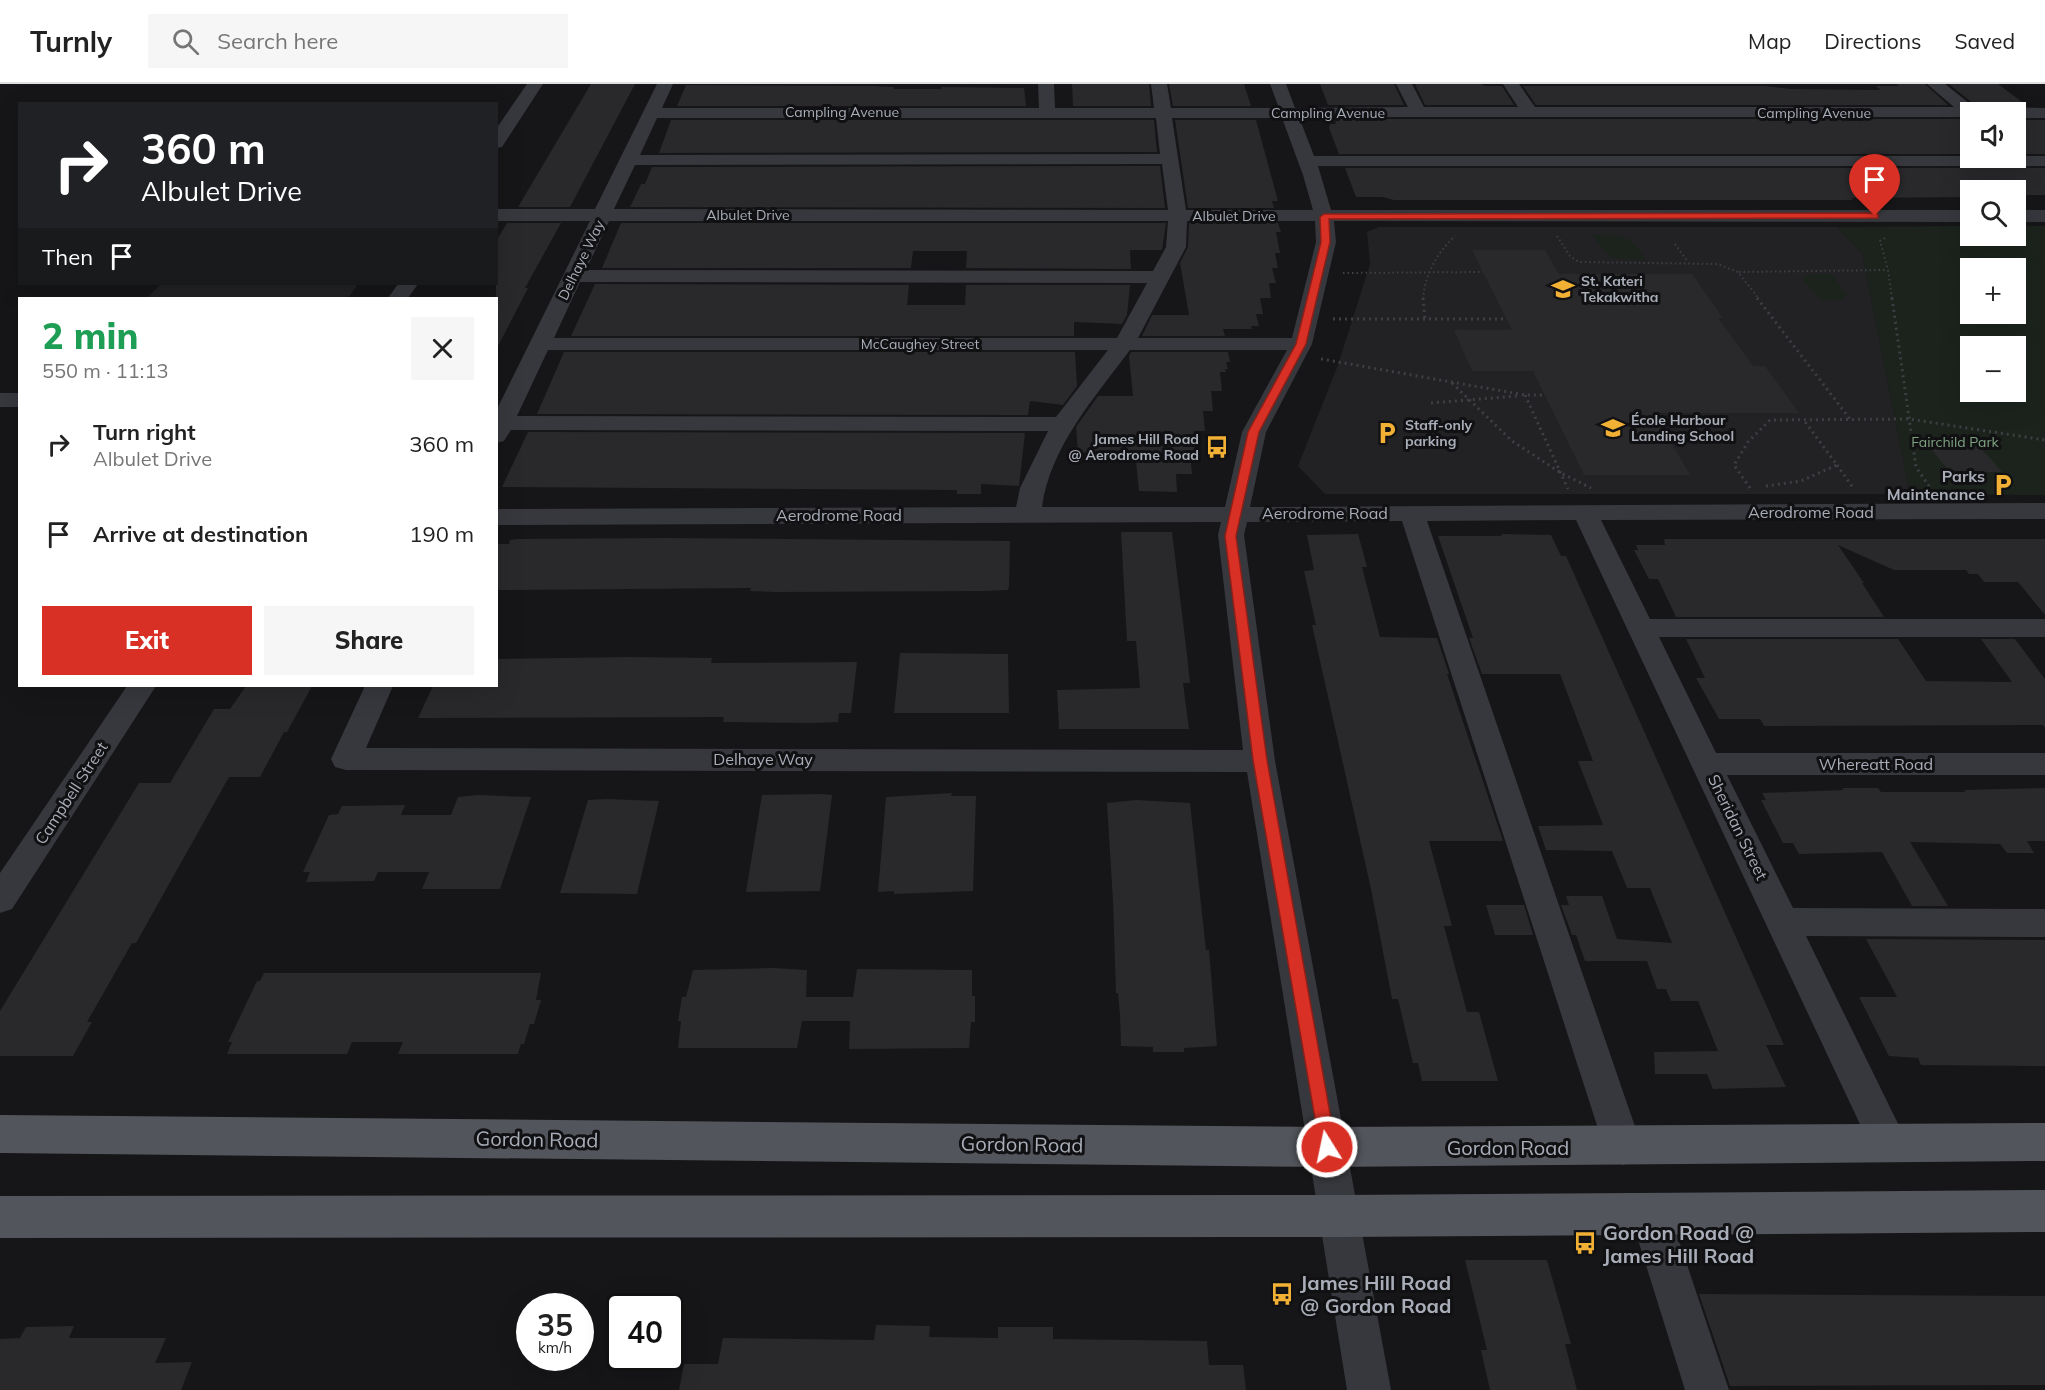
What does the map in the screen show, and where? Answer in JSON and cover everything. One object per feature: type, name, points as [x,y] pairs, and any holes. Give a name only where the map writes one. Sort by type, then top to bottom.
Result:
[{"type":"main road","name":"Gordon Road","points":[[0,1134],[1327,1147],[1623,1147],[1888,1142],[2045,1143]]},
{"type":"main road","points":[[0,1217],[1339,1216],[2045,1211]]},
{"type":"street","points":[[498,140],[536,84]]},
{"type":"street","name":"Delhaye Way","points":[[500,430],[665,84]]},
{"type":"street","points":[[1046,84],[1047,111]]},
{"type":"street","points":[[1028,514],[1032,488],[1063,424],[1124,344],[1176,247],[1178,216],[1159,84]]},
{"type":"street","points":[[1278,84],[1307,161],[1324,217],[1326,242],[1299,349],[1254,432],[1231,536],[1260,760],[1370,1390]]},
{"type":"street","points":[[1404,84],[1419,113]]},
{"type":"street","points":[[1511,84],[1530,113]]},
{"type":"street","points":[[1935,84],[1960,104]]},
{"type":"street","name":"Campling Avenue","points":[[651,113],[1960,112]]},
{"type":"street","points":[[2026,112],[2045,112]]},
{"type":"street","points":[[630,160],[1169,159]]},
{"type":"street","points":[[1307,161],[2045,161]]},
{"type":"street","name":"Albulet Drive","points":[[498,215],[1960,216]]},
{"type":"street","points":[[2026,216],[2045,216]]},
{"type":"street","points":[[572,276],[1160,277]]},
{"type":"street","name":"McCaughey Street","points":[[540,344],[1124,344],[1299,349]]},
{"type":"street","points":[[0,400],[18,400]]},
{"type":"street","points":[[500,430],[1063,424]]},
{"type":"street","name":"Aerodrome Road","points":[[498,517],[1412,513],[1587,504],[1765,512],[2045,511]]},
{"type":"street","name":"Sheridan Street","points":[[1587,504],[1641,628],[1888,1142]]},
{"type":"street","points":[[1412,513],[1623,1147]]},
{"type":"street","points":[[1641,628],[2045,628]]},
{"type":"street","name":"Campbell Street","points":[[0,900],[141,687]]},
{"type":"street","name":"Delhaye Way","points":[[379,687],[346,759],[1260,760]]},
{"type":"street","name":"Whereatt Road","points":[[1707,764],[2045,764]]},
{"type":"street","points":[[1783,922],[2045,923]]},
{"type":"street","points":[[1650,1214],[1707,1390]]},
{"type":"path","points":[[1425,319],[1424,292],[1429,272],[1449,241],[1466,227],[1461,216]]},
{"type":"path","points":[[1544,216],[1569,256],[1579,262],[1717,264],[1738,272],[1888,270]]},
{"type":"path","points":[[1888,236],[1880,241],[1888,270],[1916,467],[1932,490],[1941,512]]},
{"type":"path","points":[[1675,244],[1688,263]]},
{"type":"path","points":[[1318,273],[1483,272]]},
{"type":"path","points":[[1738,272],[1850,419]]},
{"type":"path","points":[[1308,319],[1506,319]]},
{"type":"path","points":[[1299,349],[1452,383],[1525,395]]},
{"type":"path","points":[[1452,383],[1512,441],[1587,488],[1587,504]]},
{"type":"path","points":[[1525,395],[1561,473],[1587,504]]},
{"type":"path","points":[[1431,403],[1544,395]]},
{"type":"path","points":[[1738,488],[1801,481],[1837,465],[1803,419]]},
{"type":"path","points":[[1765,512],[1734,465],[1748,442],[1770,420],[1909,419],[2045,440]]},
{"type":"shaded area","points":[[1379,227],[1837,227],[1862,253],[1910,494],[1325,494],[1298,466],[1338,365],[1370,264],[1367,232]]},
{"type":"shaded area","points":[[160,285],[357,285],[349,297],[148,297]]},
{"type":"green space","name":"Fairchild Park","points":[[1960,226],[1960,246],[2026,246],[2026,226],[2045,226],[2045,495],[1910,494],[1862,253],[1837,227]]},
{"type":"green space","points":[[1592,235],[1612,235],[1630,240],[1647,261],[1611,258]]},
{"type":"green space","points":[[1811,274],[1831,274],[1847,294],[1839,300],[1820,300],[1804,281],[1803,278]]},
{"type":"building","points":[[591,84],[635,84],[570,207],[518,207]]},
{"type":"building","points":[[1072,84],[1149,84],[1151,106],[1073,106]]},
{"type":"building","points":[[1169,84],[1244,84],[1251,106],[1173,106]]},
{"type":"building","points":[[1320,84],[1394,84],[1404,105],[1328,105]]},
{"type":"building","points":[[1415,84],[1502,86],[1514,105],[1425,105]]},
{"type":"building","points":[[1896,84],[1925,84],[1948,105],[1536,105],[1523,86],[1765,86],[1791,89],[1881,90],[1876,86],[1899,86]]},
{"type":"building","points":[[1949,84],[1998,84],[2022,102],[1971,102]]},
{"type":"building","points":[[686,85],[873,86],[894,87],[894,89],[1024,88],[1026,106],[677,106]]},
{"type":"building","points":[[1334,119],[1960,119],[1960,154],[1339,154],[1329,128],[1330,124],[1336,124]]},
{"type":"building","points":[[671,120],[1154,120],[1157,152],[659,153]]},
{"type":"building","points":[[1175,120],[1256,120],[1278,201],[1272,201],[1274,208],[1188,208]]},
{"type":"building","points":[[2026,120],[2045,120],[2045,154],[2026,154]]},
{"type":"building","points":[[1160,166],[1165,208],[630,207],[641,184],[645,184],[652,167]]},
{"type":"building","points":[[1345,168],[2045,168],[2045,195],[2026,195],[2026,180],[1960,180],[1960,197],[1851,198],[1853,200],[1394,200],[1383,197],[1356,197]]},
{"type":"building","points":[[507,223],[561,223],[525,288],[528,288],[498,346],[496,285],[498,285],[498,238]]},
{"type":"building","points":[[621,223],[1166,223],[1162,250],[1130,250],[1131,269],[966,268],[967,251],[913,251],[911,268],[602,268]]},
{"type":"building","points":[[1189,223],[1278,223],[1281,232],[1276,232],[1280,253],[1275,253],[1278,268],[1272,268],[1276,283],[1269,283],[1271,298],[1260,298],[1263,314],[1256,314],[1259,326],[1251,326],[1252,329],[1223,329],[1225,336],[1142,336],[1152,315],[1189,315],[1180,263],[1188,247]]},
{"type":"building","points":[[1472,250],[1545,250],[1559,274],[1692,274],[1723,318],[1718,318],[1753,366],[1765,366],[1799,413],[1654,413],[1690,475],[1584,475],[1533,371],[1472,371],[1454,330],[1512,330]]},
{"type":"building","points":[[595,284],[909,285],[907,305],[965,305],[966,285],[1130,285],[1127,315],[1122,324],[1074,322],[1074,336],[571,336]]},
{"type":"building","points":[[564,352],[1075,352],[1077,386],[1063,405],[1030,401],[1028,415],[537,414]]},
{"type":"building","points":[[1131,352],[1228,352],[1230,362],[1226,362],[1228,369],[1225,369],[1226,372],[1220,372],[1222,391],[1211,391],[1213,411],[1203,411],[1205,431],[1195,431],[1197,452],[1190,452],[1192,474],[1176,474],[1177,492],[1139,491],[1135,452],[1078,452],[1076,427],[1098,396],[1133,396],[1129,356]]},
{"type":"building","points":[[528,432],[1025,433],[1019,486],[981,484],[981,494],[957,494],[957,490],[502,487]]},
{"type":"building","points":[[1921,437],[1971,437],[2002,472],[1950,472]]},
{"type":"building","points":[[1121,532],[1172,532],[1190,683],[1183,683],[1189,729],[1059,729],[1057,690],[1140,688],[1136,641],[1127,641]]},
{"type":"building","points":[[1358,534],[1367,567],[1362,567],[1380,637],[1437,638],[1503,841],[1429,841],[1452,926],[1444,926],[1467,1012],[1479,1012],[1498,1081],[1422,1081],[1418,1063],[1413,1063],[1398,999],[1392,999],[1371,889],[1312,625],[1316,625],[1304,571],[1314,570],[1307,535]]},
{"type":"building","points":[[1501,534],[1551,535],[1561,556],[1566,556],[1784,1045],[1766,1045],[1786,1087],[1713,1089],[1707,1074],[1655,1074],[1654,1052],[1718,1051],[1698,1001],[1671,1001],[1666,989],[1657,989],[1647,961],[1585,961],[1576,935],[1572,935],[1561,905],[1569,905],[1566,896],[1602,896],[1617,939],[1672,943],[1650,888],[1627,888],[1612,851],[1546,850],[1538,826],[1603,825],[1578,761],[1593,761],[1560,674],[1482,674],[1469,638],[1473,638],[1438,536],[1502,536]]},
{"type":"building","points":[[1664,539],[2045,539],[2045,615],[2018,582],[1984,582],[1978,574],[1969,574],[1966,570],[1894,570],[1838,545],[1884,617],[1676,617],[1658,579],[1649,579],[1634,550],[1638,550],[1636,545],[1665,545]]},
{"type":"building","points":[[510,540],[1010,541],[1009,586],[1008,590],[984,591],[775,592],[750,591],[751,588],[498,590],[498,544],[509,544]]},
{"type":"building","points":[[1686,639],[1898,639],[1926,681],[2012,682],[1981,639],[2015,639],[2045,679],[2045,728],[2043,725],[1764,726],[1760,719],[1719,719],[1696,678],[1705,678]]},
{"type":"building","points":[[900,653],[1008,654],[1009,713],[894,713]]},
{"type":"building","points":[[630,657],[712,658],[711,663],[857,662],[851,713],[839,713],[838,722],[723,722],[724,717],[418,718],[433,687],[498,687],[498,659]]},
{"type":"building","points":[[245,687],[311,687],[260,777],[229,777],[136,943],[132,943],[87,1022],[92,1022],[73,1056],[0,1056],[0,1011],[139,783],[170,783],[214,709],[230,709]]},
{"type":"building","points":[[1842,788],[1878,788],[1881,792],[1966,792],[1964,790],[2045,788],[2045,841],[2027,841],[2034,853],[2007,853],[2000,844],[1910,842],[1948,906],[1912,906],[1882,852],[1799,854],[1793,843],[1783,843],[1761,800],[1766,800],[1762,793],[1844,790]]},
{"type":"building","points":[[952,793],[951,796],[976,796],[973,891],[894,894],[894,891],[878,892],[886,797]]},
{"type":"building","points":[[478,795],[531,797],[500,889],[422,889],[429,872],[378,872],[374,881],[306,882],[310,872],[303,872],[329,815],[338,814],[342,806],[405,805],[401,815],[451,815],[458,797]]},
{"type":"building","points":[[762,795],[832,795],[820,891],[746,892]]},
{"type":"building","points":[[588,800],[659,801],[637,894],[560,893]]},
{"type":"building","points":[[1136,800],[1190,803],[1206,950],[1209,950],[1217,1046],[1184,1048],[1184,1052],[1153,1052],[1153,1047],[1121,1046],[1118,993],[1116,993],[1107,803]]},
{"type":"building","points":[[1486,905],[1524,905],[1533,935],[1495,935]]},
{"type":"building","points":[[1866,939],[2045,940],[2045,1066],[1921,1065],[1918,1058],[1889,1056],[1859,997],[1897,997]]},
{"type":"building","points":[[773,968],[807,970],[806,997],[853,997],[857,969],[972,970],[975,1022],[971,1022],[969,1048],[849,1049],[850,1021],[802,1021],[797,1048],[678,1048],[681,1021],[678,1021],[682,997],[686,997],[693,970]]},
{"type":"building","points":[[264,973],[541,973],[536,1000],[541,1000],[534,1024],[530,1024],[524,1044],[521,1044],[518,1054],[398,1054],[403,1042],[352,1042],[347,1054],[227,1054],[232,1042],[228,1042],[257,981],[260,981]]},
{"type":"building","points":[[1465,1260],[1547,1260],[1571,1344],[1565,1344],[1577,1390],[1490,1390],[1481,1350],[1487,1350]]},
{"type":"building","points":[[1699,1294],[2045,1296],[2045,1385],[1730,1386]]},
{"type":"building","points":[[876,1325],[930,1326],[929,1337],[998,1338],[998,1327],[1053,1327],[1053,1339],[1207,1341],[1209,1365],[1243,1365],[1246,1390],[679,1390],[684,1364],[718,1364],[723,1338],[874,1340]]},
{"type":"building","points":[[74,1326],[69,1338],[166,1338],[155,1363],[192,1362],[181,1390],[0,1390],[0,1339],[20,1338],[26,1327]]},
{"type":"place","name":"St. Kateri Tekakwitha","points":[[1563,289]]},
{"type":"place","name":"École Harbour Landing School","points":[[1613,428]]},
{"type":"place","name":"Staff-only parking","points":[[1387,433]]},
{"type":"place","name":"James Hill Road @ Aerodrome Road","points":[[1217,447]]},
{"type":"place","name":"Parks Maintenance","points":[[2003,485]]},
{"type":"place","name":"Gordon Road @ James Hill Road","points":[[1585,1243]]},
{"type":"place","name":"James Hill Road @ Gordon Road","points":[[1282,1294]]},
{"type":"route","points":[[1327,1147],[1260,760],[1231,536],[1254,432],[1301,344],[1326,242],[1324,217],[1875,216]]}]
